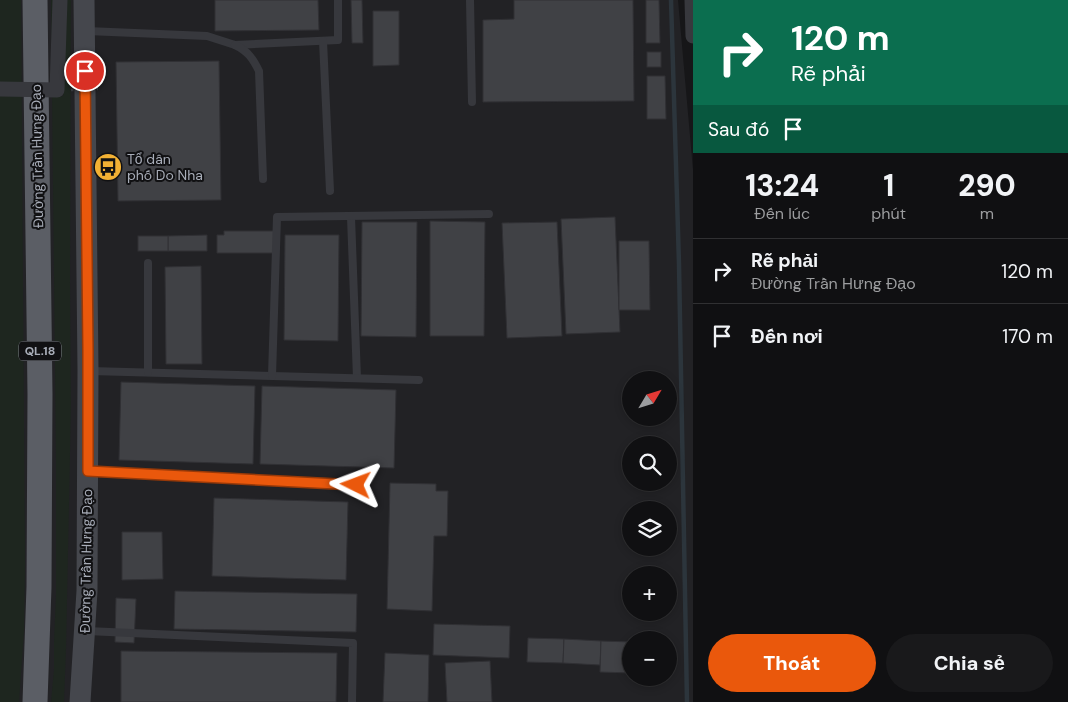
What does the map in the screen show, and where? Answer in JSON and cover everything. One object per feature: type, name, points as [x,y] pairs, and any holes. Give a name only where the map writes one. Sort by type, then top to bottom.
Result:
[{"type":"highway","name":"Đường Trần Hưng Đạo","points":[[35,702],[40,586],[36,0]]},
{"type":"main road","name":"Đường Trần Hưng Đạo","points":[[80,702],[87,591],[88,471],[84,0]]},
{"type":"street","points":[[0,90],[58,90],[60,0]]},
{"type":"street","points":[[692,0],[693,36]]},
{"type":"lane","points":[[235,45],[338,40],[338,0]]},
{"type":"lane","points":[[470,0],[472,102]]},
{"type":"lane","points":[[84,31],[206,36],[242,48],[254,60],[259,71],[263,179]]},
{"type":"lane","points":[[324,41],[330,191]]},
{"type":"lane","points":[[272,376],[277,217],[489,214]]},
{"type":"lane","points":[[351,217],[357,378]]},
{"type":"lane","points":[[148,262],[148,372]]},
{"type":"lane","points":[[88,370],[419,380]]},
{"type":"lane","points":[[88,471],[356,485]]},
{"type":"lane","points":[[84,630],[354,643],[352,702]]},
{"type":"path","points":[[58,90],[98,89]]},
{"type":"shaded area","points":[[0,0],[678,0],[693,170],[693,702],[0,702]]},
{"type":"shaded area","points":[[0,0],[21,0],[25,565],[24,630],[19,702],[0,702]]},
{"type":"shaded area","points":[[51,0],[55,0],[55,97],[63,96],[66,0],[71,0],[71,404],[64,702],[51,702],[56,595],[56,460]]},
{"type":"building","points":[[215,0],[318,0],[319,30],[215,31]]},
{"type":"building","points":[[351,0],[362,0],[363,43],[352,43]]},
{"type":"building","points":[[514,0],[633,0],[634,101],[483,102],[483,20],[514,19]]},
{"type":"building","points":[[646,0],[659,0],[660,43],[646,43]]},
{"type":"building","points":[[373,11],[399,11],[399,65],[373,66]]},
{"type":"building","points":[[647,52],[661,52],[661,67],[647,67]]},
{"type":"building","points":[[219,61],[221,200],[118,201],[116,62]]},
{"type":"building","points":[[647,76],[665,76],[666,119],[647,119]]},
{"type":"building","points":[[615,217],[620,332],[566,334],[561,219]]},
{"type":"building","points":[[430,221],[485,222],[484,336],[430,336]]},
{"type":"building","points":[[362,222],[417,222],[416,337],[361,336]]},
{"type":"building","points":[[557,222],[562,336],[507,338],[502,223]]},
{"type":"building","points":[[224,231],[274,231],[274,253],[217,253],[217,235],[224,235]]},
{"type":"building","points":[[207,235],[207,251],[168,251],[168,236]]},
{"type":"building","points":[[285,235],[339,235],[338,341],[284,340]]},
{"type":"building","points":[[138,236],[168,236],[168,251],[138,251]]},
{"type":"building","points":[[619,241],[649,241],[650,310],[619,310]]},
{"type":"building","points":[[201,266],[202,364],[166,364],[165,267]]},
{"type":"building","points":[[121,382],[255,386],[253,464],[119,460]]},
{"type":"building","points":[[262,386],[396,390],[394,468],[260,464]]},
{"type":"building","points":[[390,483],[436,484],[436,491],[448,491],[447,536],[434,536],[432,611],[387,609]]},
{"type":"building","points":[[214,498],[348,502],[346,580],[212,576]]},
{"type":"building","points":[[122,532],[162,532],[163,579],[122,580]]},
{"type":"building","points":[[175,591],[357,594],[356,632],[174,629]]},
{"type":"building","points":[[116,598],[136,599],[134,643],[115,642]]},
{"type":"building","points":[[434,624],[510,626],[509,658],[433,655]]},
{"type":"building","points":[[528,638],[564,639],[563,663],[527,662]]},
{"type":"building","points":[[564,639],[601,641],[600,665],[563,663]]},
{"type":"building","points":[[601,641],[622,642],[622,673],[600,672]]},
{"type":"building","points":[[121,651],[337,653],[336,702],[121,702]]},
{"type":"building","points":[[385,653],[429,655],[428,702],[383,702]]},
{"type":"building","points":[[490,661],[492,702],[447,702],[445,663]]},
{"type":"waterway","points":[[671,0],[679,264],[687,702]]},
{"type":"place","name":"Tổ dân phố Do Nha","points":[[108,167]]},
{"type":"route","points":[[85,71],[88,471],[356,485]]}]
